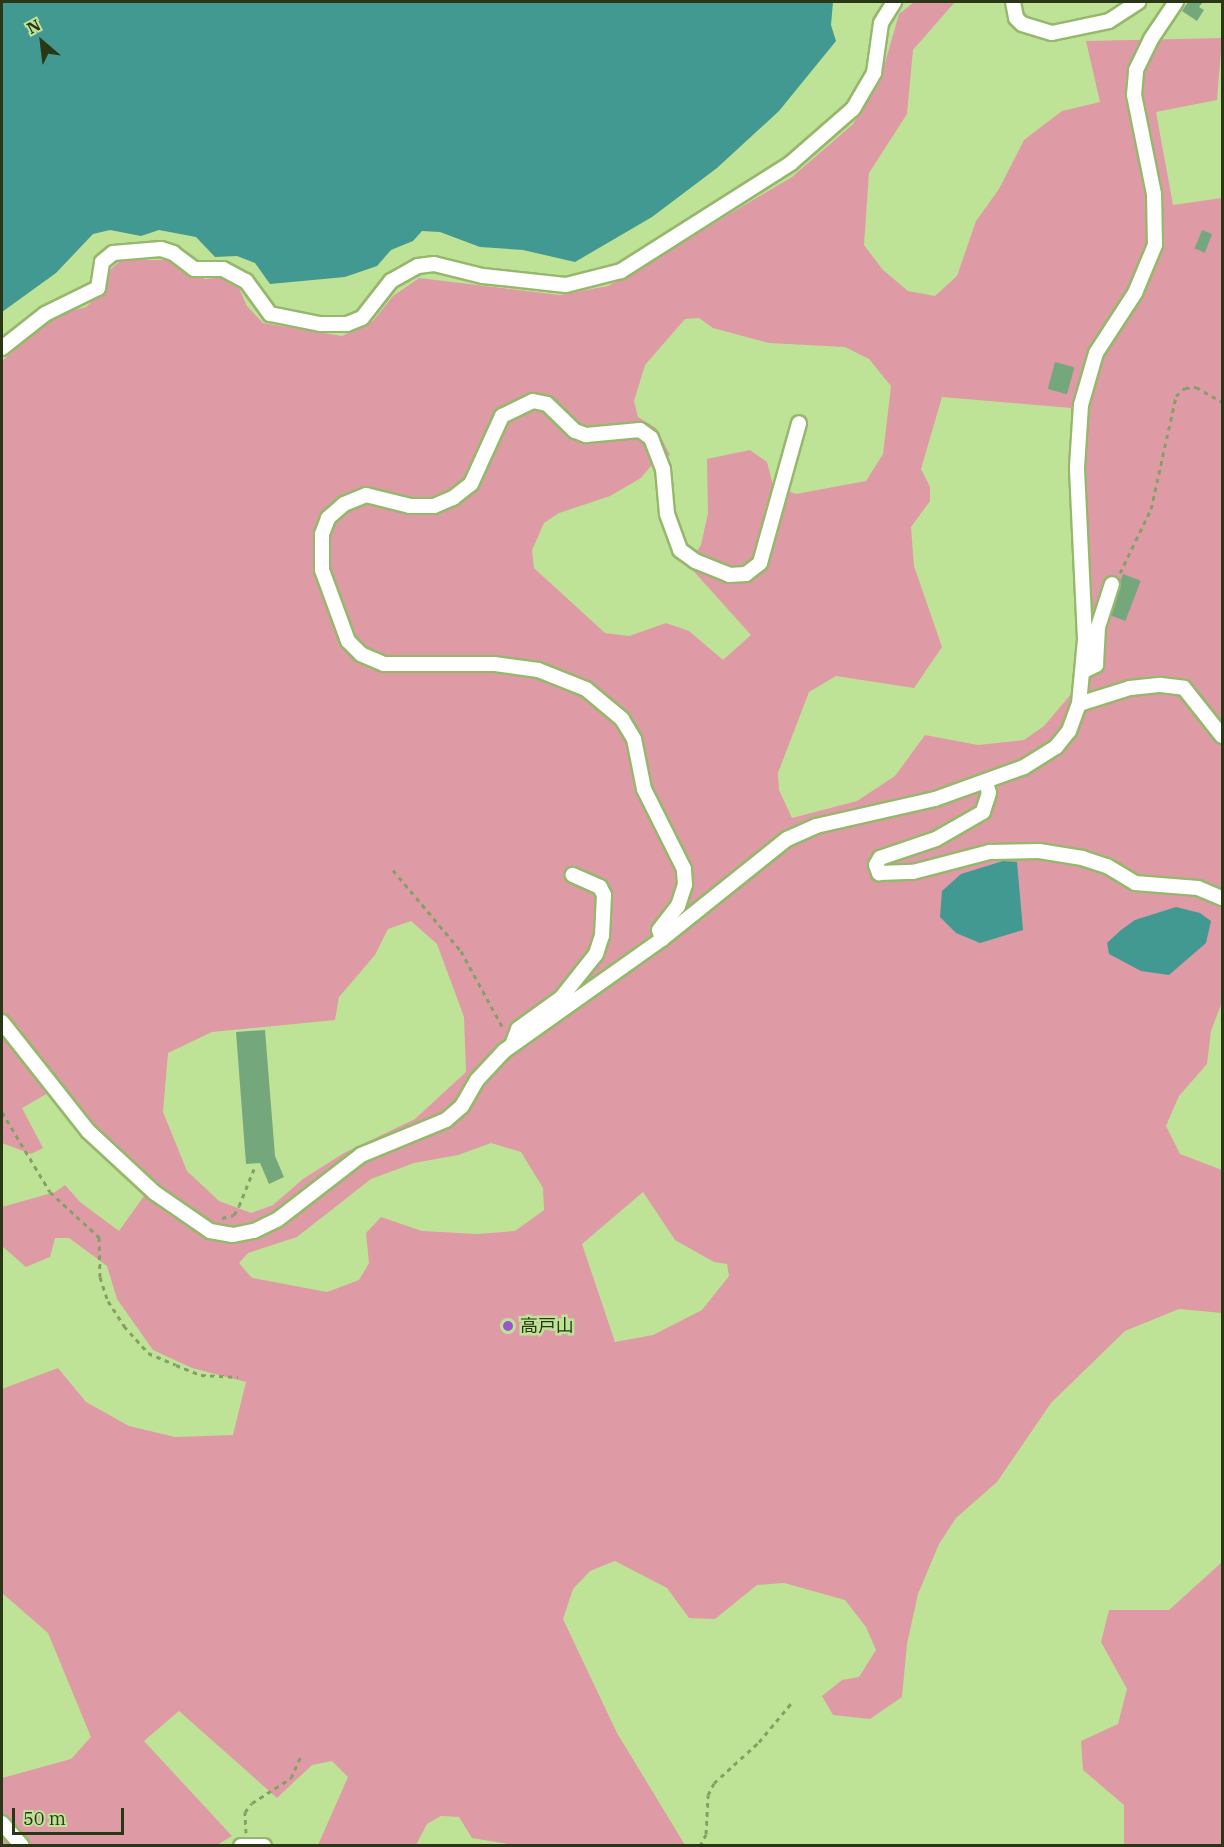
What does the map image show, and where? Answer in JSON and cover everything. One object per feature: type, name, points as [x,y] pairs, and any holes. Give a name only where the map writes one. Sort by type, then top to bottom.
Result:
[{"type":"street","points":[[2,348],[45,314],[98,288],[102,262],[113,253],[161,249],[173,252],[194,269],[223,268],[246,281],[270,314],[320,324],[347,324],[362,318],[391,282],[418,266],[434,264],[483,276],[566,285],[621,271],[791,163],[854,109],[874,73],[881,23],[894,2]]},
{"type":"street","points":[[1013,2],[1016,18],[1022,24],[1052,33],[1109,21],[1138,2]]},
{"type":"street","points":[[2,1022],[88,1131],[117,1160],[194,1222],[210,1231],[233,1234],[277,1220],[360,1155],[446,1120],[462,1106],[477,1080],[512,1045],[662,939],[788,839],[816,826],[936,799],[986,782],[1024,767],[1056,747],[1069,731],[1079,704],[1085,639],[1077,467],[1081,405],[1096,353],[1135,293],[1155,245],[1154,194],[1134,96],[1136,70],[1176,2]]},
{"type":"street","points":[[662,939],[659,930],[678,906],[686,885],[684,869],[644,789],[634,739],[622,719],[586,689],[538,670],[495,664],[384,664],[361,654],[348,641],[322,570],[322,534],[328,518],[344,504],[366,495],[410,506],[434,506],[453,498],[471,484],[502,416],[533,401],[547,404],[574,430],[586,435],[640,430],[651,438],[663,469],[667,514],[680,550],[695,561],[729,575],[746,574],[760,563],[799,423]]},
{"type":"street","points":[[1082,672],[1095,665],[1098,627],[1112,584]]},
{"type":"street","points":[[1079,704],[1130,688],[1161,684],[1184,688],[1222,736]]},
{"type":"street","points":[[986,782],[989,793],[983,812],[936,839],[880,858],[876,864],[879,873],[913,872],[990,852],[1039,851],[1082,858],[1107,866],[1135,883],[1198,888],[1222,898]]},
{"type":"street","points":[[512,1045],[518,1029],[561,998],[596,954],[602,936],[604,895],[600,887],[573,874]]},
{"type":"street","points":[[2,1823],[22,1845]]},
{"type":"street","points":[[244,1845],[264,1845]]},
{"type":"path","points":[[1112,584],[1151,509],[1176,396],[1185,388],[1196,387],[1222,402]]},
{"type":"path","points":[[393,870],[461,951],[512,1045]]},
{"type":"path","points":[[2,1112],[50,1192],[99,1237],[100,1277],[108,1301],[124,1326],[148,1353],[201,1375],[237,1377]]},
{"type":"path","points":[[210,1217],[234,1215],[254,1169]]},
{"type":"path","points":[[700,1845],[706,1834],[708,1795],[714,1783],[759,1742],[793,1701]]},
{"type":"path","points":[[244,1845],[245,1812],[252,1803],[291,1778],[301,1756]]},
{"type":"shaded area","points":[[914,2],[955,2],[913,50],[907,114],[869,173],[864,245],[883,270],[908,291],[935,296],[957,276],[976,221],[999,189],[1024,140],[1062,111],[1100,102],[1086,41],[1222,38],[1217,100],[1156,112],[1173,205],[1222,198],[1222,1002],[1211,1031],[1207,1064],[1179,1096],[1166,1126],[1180,1154],[1222,1170],[1222,1313],[1179,1309],[1125,1331],[1051,1403],[997,1482],[956,1518],[939,1544],[918,1594],[907,1644],[902,1697],[870,1719],[833,1715],[822,1696],[842,1680],[859,1677],[876,1650],[866,1627],[845,1600],[784,1583],[757,1585],[715,1619],[689,1618],[667,1588],[615,1561],[590,1571],[573,1589],[563,1619],[617,1733],[685,1845],[515,1845],[472,1838],[459,1817],[441,1816],[427,1824],[416,1845],[318,1845],[348,1777],[332,1761],[312,1765],[277,1798],[179,1711],[144,1741],[232,1836],[217,1845],[2,1845],[2,1778],[71,1759],[91,1737],[48,1633],[2,1593],[2,1389],[58,1368],[86,1402],[129,1426],[175,1437],[233,1435],[246,1382],[192,1368],[153,1350],[117,1299],[107,1266],[69,1238],[55,1238],[50,1257],[26,1267],[2,1246],[2,1207],[55,1192],[65,1185],[80,1202],[119,1231],[144,1196],[92,1145],[50,1092],[22,1108],[43,1148],[31,1154],[2,1143],[2,361],[56,315],[86,307],[107,287],[109,271],[121,260],[166,260],[205,279],[226,277],[238,286],[247,306],[263,323],[342,336],[373,321],[393,296],[419,278],[560,295],[608,286],[792,177],[853,124],[880,80],[899,14]],"holes":[[[699,318],[713,328],[769,343],[845,347],[869,359],[891,386],[883,454],[866,481],[796,494],[773,485],[767,462],[750,450],[707,459],[708,513],[701,545],[688,565],[751,635],[723,660],[689,631],[666,623],[629,636],[605,633],[534,568],[532,550],[544,523],[559,513],[610,496],[641,478],[655,461],[670,455],[656,428],[638,417],[634,401],[645,365],[685,319]],[[942,397],[1071,408],[1078,635],[1072,693],[1044,726],[1024,740],[978,745],[925,735],[895,776],[857,801],[792,818],[779,790],[778,773],[809,692],[836,676],[914,688],[942,647],[914,566],[911,527],[930,501],[930,487],[921,469]],[[411,921],[437,944],[464,1017],[466,1072],[415,1119],[344,1153],[303,1179],[273,1205],[251,1213],[219,1201],[187,1171],[163,1112],[168,1053],[212,1032],[335,1020],[339,997],[375,955],[388,929]],[[491,1143],[521,1152],[543,1188],[544,1210],[515,1231],[477,1234],[422,1231],[381,1217],[366,1233],[369,1263],[359,1280],[327,1292],[252,1278],[239,1263],[248,1253],[297,1237],[371,1179],[414,1163],[458,1155]],[[643,1192],[675,1240],[714,1262],[727,1264],[729,1276],[702,1310],[653,1335],[615,1342],[582,1244]]]},
{"type":"shaded area","points":[[1222,1562],[1222,1845],[1124,1845],[1124,1805],[1083,1770],[1081,1741],[1118,1724],[1127,1689],[1101,1642],[1109,1610],[1169,1610]]},
{"type":"water","points":[[2,2],[833,2],[831,25],[836,41],[779,111],[717,168],[652,217],[575,262],[523,250],[480,247],[440,232],[422,231],[413,241],[391,250],[377,266],[345,277],[270,284],[255,263],[237,256],[215,257],[196,237],[159,230],[141,236],[110,230],[93,234],[56,273],[2,312]]},
{"type":"water","points":[[1003,861],[1017,862],[1023,930],[980,943],[956,933],[940,917],[942,891],[961,874]]},
{"type":"water","points":[[1176,907],[1200,913],[1211,921],[1206,943],[1169,975],[1141,971],[1109,954],[1107,943],[1135,920]]},
{"type":"building","points":[[1188,2],[1203,2],[1199,7],[1204,10],[1197,21],[1182,11]]},
{"type":"building","points":[[1202,230],[1212,234],[1205,253],[1195,249]]},
{"type":"building","points":[[1055,362],[1074,367],[1067,394],[1048,389]]},
{"type":"building","points":[[1123,574],[1141,581],[1125,621],[1108,614]]},
{"type":"building","points":[[265,1030],[275,1156],[284,1177],[269,1184],[260,1163],[246,1164],[236,1032]]},
{"type":"place","name":"高戸山","points":[[508,1326]]}]
